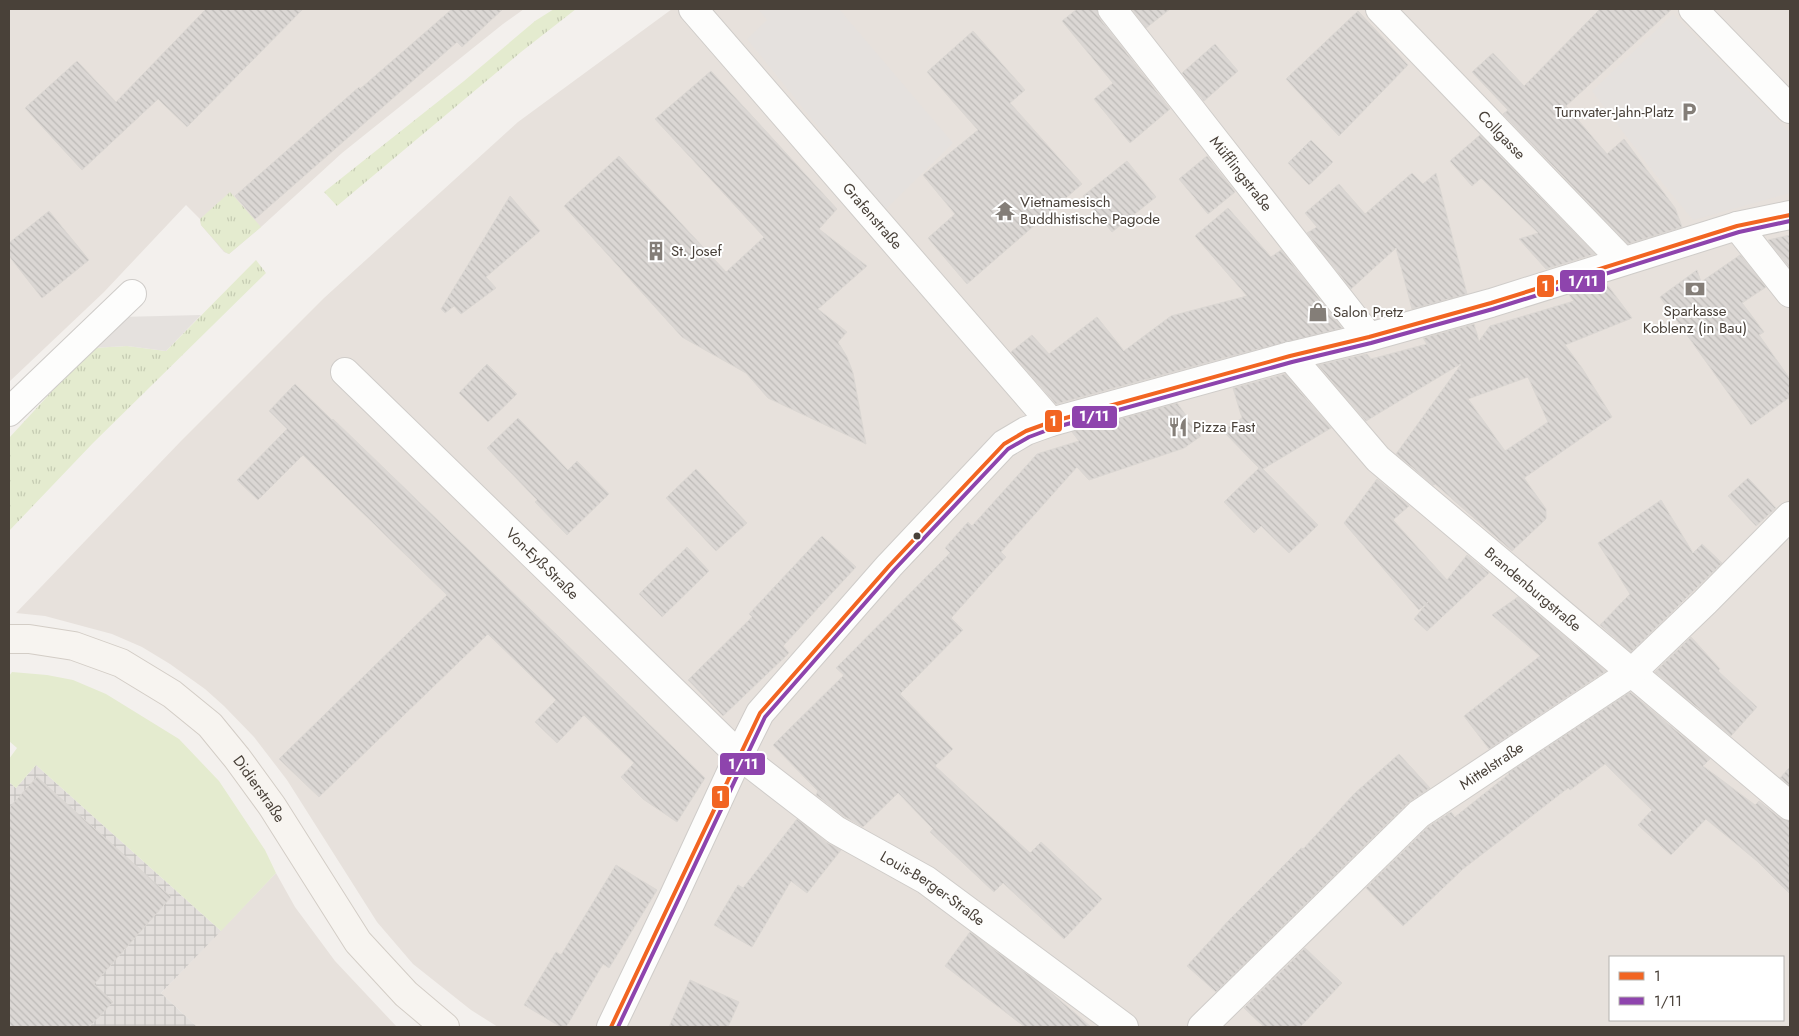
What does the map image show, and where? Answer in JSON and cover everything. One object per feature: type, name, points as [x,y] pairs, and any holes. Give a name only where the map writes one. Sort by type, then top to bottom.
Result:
[{"type":"street","name":"Grafenstraße","points":[[694,9],[1051,422]]},
{"type":"street","name":"Müfflingstraße","points":[[1112,9],[1369,337]]},
{"type":"street","name":"Collgasse","points":[[1380,9],[1623,261]]},
{"type":"street","points":[[1692,9],[1790,109]]},
{"type":"street","points":[[611,1027],[738,755],[760,713],[889,566],[1004,444],[1026,431],[1051,422],[1491,303],[1737,226],[1790,215]]},
{"type":"street","points":[[1737,226],[1790,293]]},
{"type":"street","points":[[9,412],[132,294]]},
{"type":"street","name":"Brandenburgstraße","points":[[1290,356],[1378,459],[1790,806]]},
{"type":"street","name":"Von-Eyß-Straße","points":[[345,372],[738,755]]},
{"type":"street","name":"Mittelstraße","points":[[1202,1027],[1419,814],[1631,672],[1705,602],[1790,516]]},
{"type":"street","name":"Didierstraße","points":[[9,639],[29,639],[74,646],[121,663],[172,694],[210,725],[272,806],[358,942],[406,994],[445,1027]]},
{"type":"street","name":"Louis-Berger-Straße","points":[[738,755],[836,830],[926,880],[1124,1027]]},
{"type":"shaded area","points":[[9,9],[524,9],[342,153],[229,254],[224,252],[201,225],[200,219],[186,205],[104,292],[9,382]]},
{"type":"shaded area","points":[[672,9],[1790,9],[1790,1027],[498,1027],[471,1010],[413,964],[377,922],[287,780],[254,737],[205,689],[142,647],[112,634],[45,616],[16,613],[181,441],[324,298],[518,122]]},
{"type":"shaded area","points":[[758,9],[839,9],[953,143],[885,210],[747,39],[767,20]]},
{"type":"shaded area","name":"Turnvater-Jahn-Platz","points":[[1673,14],[1790,133],[1790,193],[1693,220],[1654,173],[1592,91]]},
{"type":"shaded area","points":[[201,315],[166,351],[127,346],[92,348],[120,317]]},
{"type":"shaded area","points":[[36,765],[221,931],[161,993],[197,1027],[9,1027],[9,782],[16,788]]},
{"type":"shaded area","points":[[276,873],[295,907],[335,961],[397,1027],[197,1027],[161,993]]},
{"type":"green space","points":[[554,9],[576,9],[521,52],[337,206],[324,192],[464,81],[535,21]]},
{"type":"green space","points":[[230,192],[261,227],[229,254],[201,225],[200,219]]},
{"type":"green space","points":[[256,260],[266,273],[93,443],[9,531],[9,438],[92,348],[127,346],[166,351]]},
{"type":"green space","points":[[12,672],[47,675],[73,680],[106,694],[179,739],[219,781],[265,850],[276,873],[221,931],[36,765],[16,788],[9,782],[9,759],[17,748],[9,741],[9,676]]},
{"type":"building","points":[[206,9],[303,9],[187,127],[158,99],[82,170],[25,108],[77,61],[116,102]]},
{"type":"building","points":[[452,9],[503,9],[462,47],[457,42],[255,219],[235,196],[359,87],[360,89]]},
{"type":"building","points":[[1077,9],[1097,9],[1100,19],[1170,109],[1130,143],[1094,99],[1113,83],[1062,21]]},
{"type":"building","points":[[1132,9],[1170,9],[1146,28]]},
{"type":"building","points":[[1600,9],[1672,9],[1566,106],[1607,154],[1624,139],[1675,208],[1682,227],[1628,244],[1503,114],[1508,110],[1472,72],[1493,53],[1524,86]]},
{"type":"building","points":[[1358,11],[1408,65],[1339,136],[1286,79]]},
{"type":"building","points":[[973,31],[1025,90],[1010,103],[1082,184],[967,284],[928,238],[955,214],[923,175],[978,130],[927,72]]},
{"type":"building","points":[[1215,44],[1238,71],[1204,101],[1182,73]]},
{"type":"building","name":"St. Josef","points":[[711,71],[837,209],[819,229],[867,266],[818,309],[847,332],[838,342],[847,357],[853,373],[866,444],[768,398],[746,373],[682,337],[564,206],[619,156],[726,272],[764,237],[655,119]]},
{"type":"building","points":[[1480,135],[1595,254],[1546,269],[1519,239],[1538,233],[1481,178],[1472,186],[1450,161]]},
{"type":"building","points":[[1311,140],[1333,162],[1309,185],[1288,163]]},
{"type":"building","points":[[1207,156],[1235,192],[1208,214],[1179,179]]},
{"type":"building","points":[[1127,161],[1156,197],[1112,232],[1083,196]]},
{"type":"building","points":[[1412,173],[1423,184],[1436,173],[1467,294],[1412,309],[1396,248],[1351,289],[1307,233],[1317,227],[1305,213],[1339,184],[1365,214]]},
{"type":"building","points":[[510,196],[540,231],[486,277],[496,288],[461,314],[454,306],[445,313],[441,309]]},
{"type":"building","points":[[1228,208],[1271,257],[1281,250],[1342,328],[1056,404],[1011,352],[1032,335],[1049,354],[1097,317],[1124,351],[1171,316],[1247,296],[1195,236]]},
{"type":"building","points":[[49,211],[89,260],[42,298],[9,256],[9,243]]},
{"type":"building","points":[[1790,235],[1790,268],[1768,240]]},
{"type":"building","points":[[1740,255],[1766,287],[1742,303],[1764,332],[1759,335],[1790,379],[1790,397],[1751,425],[1660,297],[1697,270],[1701,282]]},
{"type":"building","points":[[1606,283],[1632,318],[1565,345],[1582,368],[1612,417],[1524,478],[1546,509],[1546,519],[1512,551],[1435,484],[1433,485],[1396,454],[1462,363],[1366,421],[1318,365],[1367,354],[1371,359],[1427,344],[1423,338],[1474,324],[1479,341],[1490,326],[1574,301],[1569,295]],"holes":[[[1528,377],[1548,422],[1505,451],[1468,399]]]},
{"type":"building","points":[[487,364],[517,394],[488,422],[459,393]]},
{"type":"building","points":[[1285,374],[1331,428],[1263,469],[1318,525],[1289,553],[1261,526],[1254,533],[1224,502],[1259,468],[1223,431],[1242,418],[1233,388]]},
{"type":"building","points":[[295,384],[705,778],[677,822],[643,799],[621,777],[634,763],[584,715],[557,743],[535,722],[556,700],[488,634],[319,797],[279,759],[447,595],[303,455],[258,500],[237,480],[287,429],[269,411]]},
{"type":"building","points":[[1177,403],[1201,436],[1184,448],[1089,480],[1077,467],[1001,552],[1006,557],[951,618],[963,630],[900,694],[953,749],[935,766],[1030,853],[1041,842],[1102,899],[1064,939],[1003,883],[994,892],[930,832],[933,829],[898,793],[863,827],[845,817],[816,795],[818,791],[773,745],[844,675],[836,668],[950,553],[945,548],[968,522],[972,526],[1037,454],[1079,441],[1072,432]]},
{"type":"building","points":[[518,418],[568,470],[577,461],[609,494],[567,535],[535,502],[537,500],[487,448]]},
{"type":"building","points":[[696,469],[747,523],[716,551],[666,498]]},
{"type":"building","points":[[1748,478],[1776,508],[1756,526],[1728,496]]},
{"type":"building","points":[[1377,479],[1409,506],[1393,520],[1447,580],[1467,555],[1489,573],[1427,631],[1414,619],[1428,602],[1419,610],[1344,523]]},
{"type":"building","points":[[1661,500],[1693,553],[1702,544],[1722,563],[1631,652],[1600,625],[1630,594],[1598,543]]},
{"type":"building","points":[[822,536],[856,567],[783,646],[789,653],[723,716],[688,680],[752,617],[749,614]]},
{"type":"building","points":[[687,547],[709,571],[662,617],[639,594]]},
{"type":"building","points":[[1518,597],[1606,671],[1489,749],[1464,716],[1540,656],[1492,615]]},
{"type":"building","points":[[1691,637],[1720,669],[1718,671],[1757,707],[1731,736],[1655,672]]},
{"type":"building","points":[[1630,692],[1710,759],[1703,766],[1755,805],[1759,801],[1780,818],[1790,821],[1790,894],[1757,861],[1706,819],[1671,855],[1638,825],[1652,810],[1605,764],[1570,790],[1568,788],[1463,869],[1403,926],[1366,888],[1429,826],[1451,812],[1455,817],[1508,773]]},
{"type":"building","points":[[1399,754],[1430,788],[1408,803],[1216,992],[1187,966],[1229,920],[1301,848],[1303,849],[1355,793]]},
{"type":"building","points":[[1790,767],[1790,786],[1780,778]]},
{"type":"building","points":[[37,777],[171,897],[94,984],[113,1002],[89,1027],[9,1027],[9,808]]},
{"type":"building","points":[[797,819],[826,842],[841,850],[807,893],[791,881],[752,947],[714,925],[738,885],[743,888]]},
{"type":"building","points":[[616,865],[657,890],[609,968],[603,964],[566,1027],[561,1027],[524,1005],[556,952],[561,955]]},
{"type":"building","points":[[970,932],[1041,984],[1091,1027],[1025,1027],[945,966]]},
{"type":"building","points":[[1305,948],[1342,983],[1300,1027],[1264,1027],[1244,1008]]},
{"type":"building","points":[[690,980],[739,1002],[728,1027],[669,1027]]},
{"type":"transit line","name":"1","points":[[611,1027],[760,713],[889,566],[1004,444],[1026,431],[1051,422],[1491,303],[1737,226],[1790,215]]},
{"type":"transit line","name":"1/11","points":[[618,1027],[765,717],[894,570],[1008,449],[1029,437],[1053,428],[1493,309],[1739,232],[1790,221]]},
{"type":"place","name":"Turnvater-Jahn-Platz","points":[[1689,112]]},
{"type":"place","name":"Vietnamesisch Buddhistische Pagode","points":[[1005,211]]},
{"type":"place","name":"St. Josef","points":[[656,251]]},
{"type":"place","name":"Sparkasse Koblenz (in Bau)","points":[[1695,289]]},
{"type":"place","name":"Salon Pretz","points":[[1318,312]]},
{"type":"place","name":"Pizza Fast","points":[[1178,427]]}]
